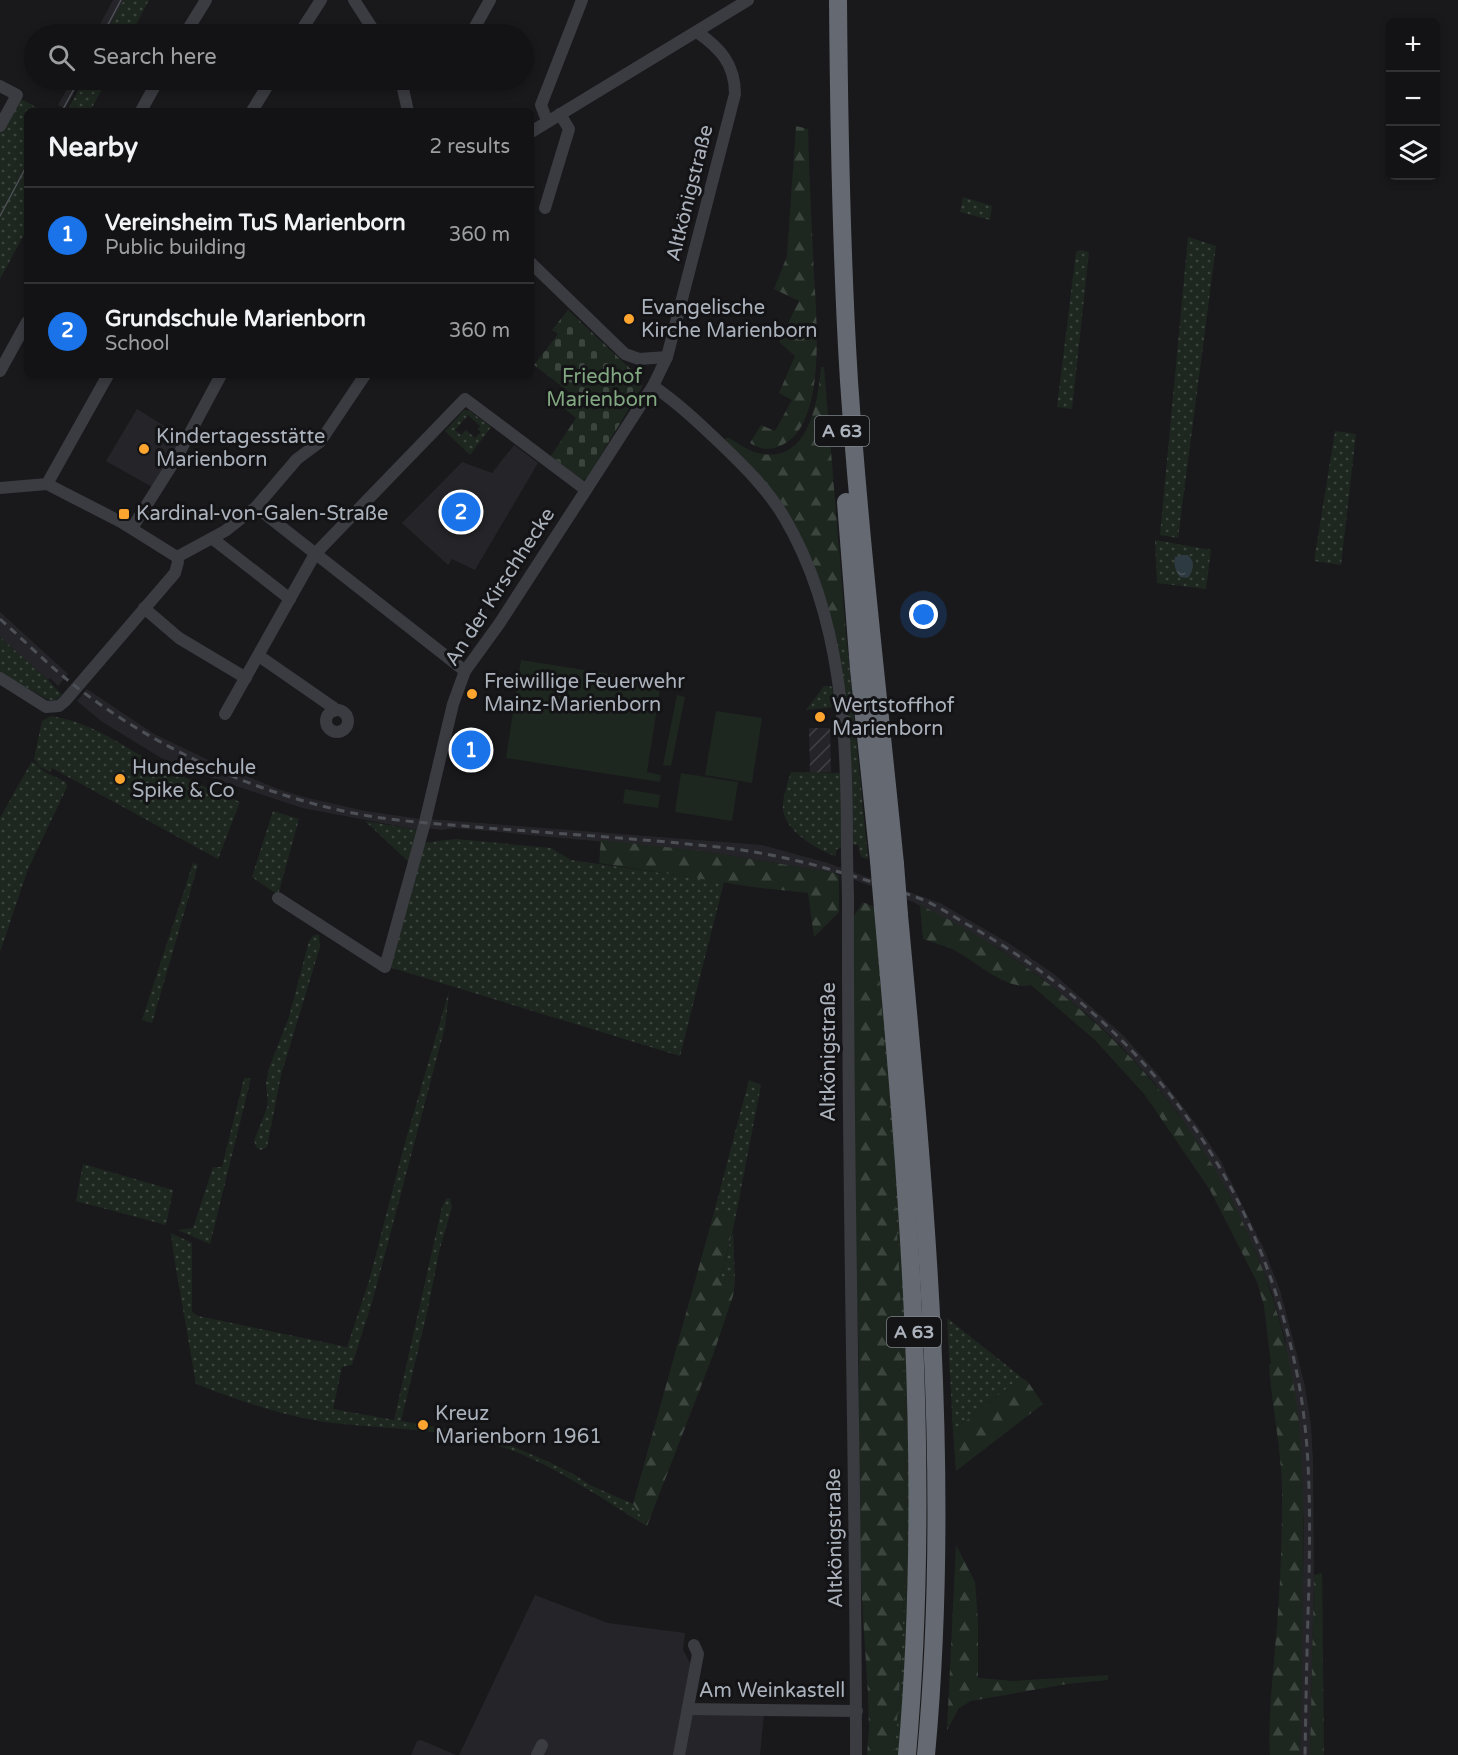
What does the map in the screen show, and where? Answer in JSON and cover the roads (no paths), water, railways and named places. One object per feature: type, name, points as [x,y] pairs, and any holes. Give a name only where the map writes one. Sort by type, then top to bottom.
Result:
[{"type":"highway","name":"A 63","points":[[826,0],[830,198],[838,370],[859,669],[887,862]]},
{"type":"highway","name":"A 63","points":[[838,0],[841,206],[849,370],[891,912],[916,1368],[918,1495],[914,1654],[907,1755]]},
{"type":"highway","name":"A 63","points":[[891,912],[921,1142],[933,1366],[936,1503],[930,1711],[926,1755]]},
{"type":"highway","points":[[930,1711],[936,1755]]},
{"type":"street","points":[[191,24],[206,0]]},
{"type":"street","points":[[305,24],[321,0]]},
{"type":"street","points":[[354,0],[370,24]]},
{"type":"street","points":[[476,24],[489,0]]},
{"type":"street","points":[[548,121],[541,105],[582,0]]},
{"type":"street","points":[[534,130],[748,0]]},
{"type":"street","name":"Altkönigstraße","points":[[697,32],[714,44],[725,56],[734,77],[735,94],[667,357],[656,381],[762,486],[784,516],[807,562],[830,639],[843,717],[847,770],[849,1265],[856,1755]]},
{"type":"street","points":[[0,86],[17,95],[0,126]]},
{"type":"street","points":[[143,108],[153,90]]},
{"type":"street","points":[[254,108],[265,90]]},
{"type":"street","points":[[403,90],[407,108]]},
{"type":"street","points":[[545,208],[569,129],[560,114]]},
{"type":"street","points":[[534,266],[626,354],[639,359],[667,357]]},
{"type":"street","points":[[0,371],[24,327]]},
{"type":"street","points":[[47,484],[106,378]]},
{"type":"street","points":[[132,528],[177,457],[219,378]]},
{"type":"street","points":[[177,557],[213,538],[256,507],[297,459],[320,442],[363,378]]},
{"type":"street","name":"An der Kirschhecke","points":[[278,898],[385,967],[425,822],[453,704],[465,671],[499,624],[656,381]]},
{"type":"street","points":[[225,714],[315,554],[465,399],[586,490]]},
{"type":"street","points":[[0,488],[47,484],[132,528],[177,557],[178,562],[175,573],[59,706],[46,707],[0,678]]},
{"type":"street","points":[[256,507],[465,671]]},
{"type":"street","points":[[213,538],[290,598]]},
{"type":"street","points":[[144,608],[178,638],[246,678]]},
{"type":"street","points":[[259,656],[334,708],[334,711]]},
{"type":"street","name":"Am Weinkastell","points":[[679,1755],[698,1654],[694,1645]]},
{"type":"street","name":"Am Weinkastell","points":[[688,1710],[856,1717]]},
{"type":"water","points":[[1188,555],[1193,563],[1188,578],[1180,577],[1175,568],[1175,557]]},
{"type":"tram line","points":[[108,24],[121,0]]},
{"type":"tram line","points":[[64,108],[74,90]]},
{"type":"tram line","points":[[0,216],[24,171]]},
{"type":"railway","points":[[0,619],[61,675],[115,715],[185,755],[259,787],[297,799],[375,817],[735,849],[827,868],[910,895],[939,908],[1035,967],[1092,1013],[1143,1063],[1188,1118],[1226,1178],[1257,1242],[1281,1311],[1299,1384],[1308,1459],[1309,1559],[1305,1755]]},
{"type":"place","name":"Evangelische Kirche Marienborn","points":[[629,319]]},
{"type":"place","name":"Kindertagesstätte Marienborn","points":[[144,449]]},
{"type":"place","name":"Grundschule Marienborn","points":[[461,512]]},
{"type":"place","name":"Kardinal-von-Galen-Straße","points":[[124,514]]},
{"type":"place","name":"Freiwillige Feuerwehr Mainz-Marienborn","points":[[472,694]]},
{"type":"place","name":"Wertstoffhof Marienborn","points":[[820,717]]},
{"type":"place","name":"Vereinsheim TuS Marienborn","points":[[471,750]]},
{"type":"place","name":"Hundeschule Spike & Co","points":[[120,779]]},
{"type":"place","name":"Kreuz Marienborn 1961","points":[[423,1425]]},
{"type":"park label","name":"Friedhof Marienborn","points":[[602,388]]}]
